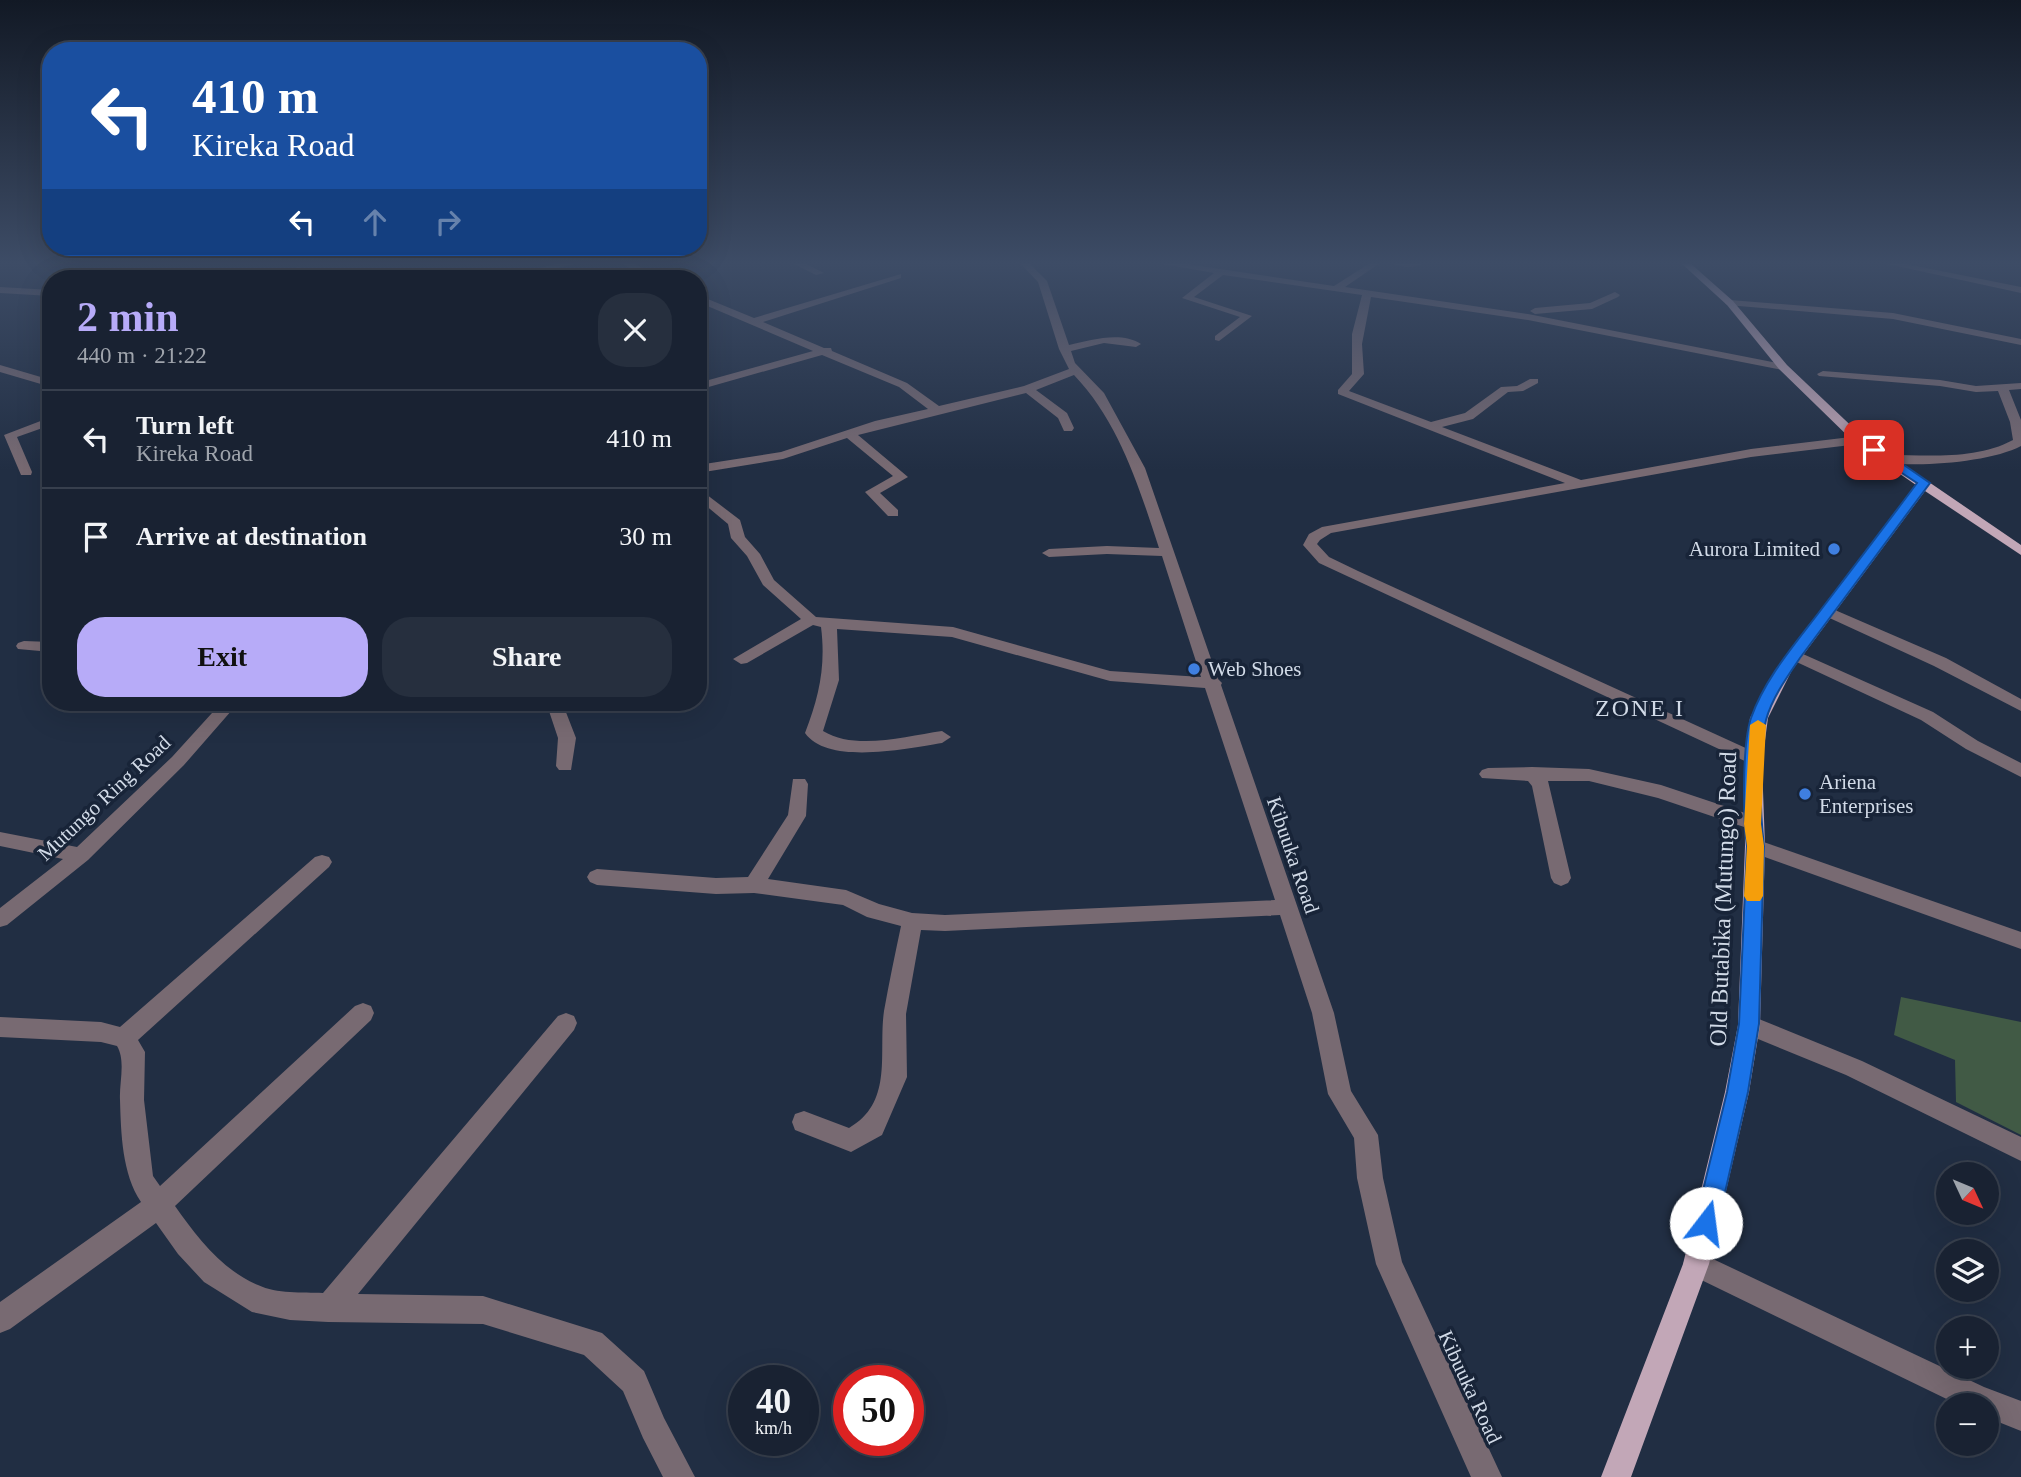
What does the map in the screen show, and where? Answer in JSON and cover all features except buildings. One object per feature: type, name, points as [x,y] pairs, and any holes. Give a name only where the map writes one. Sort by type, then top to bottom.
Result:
[{"type":"main road","points":[[1754,332],[1783,367],[1859,440],[2021,551]]},
{"type":"main road","name":"Old Butabika (Mutungo) Road","points":[[1616,1477],[1696,1264],[1723,1156],[1749,1024],[1758,720],[1774,686],[1794,655],[1924,483]]},
{"type":"street","points":[[778,332],[903,385],[935,409]]},
{"type":"street","name":"Kibuuka Road","points":[[1058,332],[1074,371],[1098,393],[1139,468],[1165,552],[1214,683],[1323,1013],[1340,1094],[1366,1135],[1370,1178],[1389,1264],[1487,1477]]},
{"type":"street","points":[[1219,338],[1227,332]]},
{"type":"street","points":[[1356,332],[1354,353],[1358,374],[1342,392],[1581,485]]},
{"type":"street","points":[[1604,332],[1783,367]]},
{"type":"street","points":[[1971,332],[2021,342]]},
{"type":"street","points":[[1064,349],[1104,340],[1136,344]]},
{"type":"street","points":[[707,384],[827,351]]},
{"type":"street","points":[[0,368],[42,381]]},
{"type":"street","points":[[707,469],[783,455],[935,409],[1028,389],[1074,371]]},
{"type":"street","points":[[1823,374],[1940,383],[1976,389],[2021,386]]},
{"type":"street","points":[[1431,426],[1469,416],[1505,389],[1519,389],[1534,381]]},
{"type":"street","points":[[1028,389],[1063,416],[1068,428]]},
{"type":"street","points":[[1888,459],[2016,450],[2019,442],[2016,422],[2003,389]]},
{"type":"street","points":[[26,472],[10,435],[42,424]]},
{"type":"street","points":[[849,434],[902,477],[872,492],[893,513]]},
{"type":"street","points":[[1755,758],[1353,574],[1324,560],[1310,545],[1314,537],[1327,530],[1751,453],[1859,440]]},
{"type":"street","points":[[707,498],[723,510],[734,523],[738,538],[753,554],[768,582],[820,622],[834,659],[830,692],[814,733],[824,742],[874,746],[942,737]]},
{"type":"street","points":[[1049,553],[1107,550],[1165,552]]},
{"type":"street","points":[[1828,612],[1940,662],[2021,706]]},
{"type":"street","points":[[741,659],[820,622],[953,632],[1110,676],[1214,683]]},
{"type":"street","points":[[24,646],[42,647]]},
{"type":"street","points":[[1794,655],[1927,716],[1972,745],[2021,771]]},
{"type":"street","name":"Mutungo Ring Road","points":[[0,919],[81,855],[178,761],[223,711]]},
{"type":"street","points":[[557,711],[566,738],[565,766]]},
{"type":"street","points":[[1532,773],[1541,785],[1562,878]]},
{"type":"street","points":[[1488,774],[1589,775],[1626,782],[1753,824]]},
{"type":"street","points":[[754,885],[797,817],[800,784]]},
{"type":"street","points":[[0,839],[81,855]]},
{"type":"street","points":[[1755,846],[2021,941]]},
{"type":"street","points":[[124,1038],[322,862]]},
{"type":"street","points":[[597,877],[716,886],[754,885],[846,898],[874,911],[912,921],[945,923],[1287,907]]},
{"type":"street","points":[[804,1122],[851,1140],[873,1127],[895,1077],[895,1014],[912,921]]},
{"type":"street","points":[[0,1319],[157,1206],[363,1013]]},
{"type":"street","points":[[328,1308],[566,1023]]},
{"type":"street","points":[[1749,1024],[1854,1068],[2021,1149]]},
{"type":"street","points":[[0,1027],[101,1032],[124,1038],[133,1052],[135,1147],[141,1180],[187,1245],[214,1272],[252,1298],[290,1306],[328,1308],[368,1306],[483,1310],[592,1343],[634,1381],[653,1428],[680,1477]]},
{"type":"street","points":[[1696,1264],[1976,1398],[2021,1416]]},
{"type":"green space","points":[[1901,997],[2021,1022],[2021,1135],[1956,1102],[1955,1060],[1894,1035]]},
{"type":"slow traffic","points":[[1753,896],[1753,824],[1758,725]]},
{"type":"place","name":"Aurora Limited","points":[[1834,549]]},
{"type":"place","name":"Web Shoes","points":[[1194,669]]},
{"type":"place","name":"Ariena Enterprises","points":[[1805,794]]},
{"type":"district","name":"ZONE I","points":[[1640,708]]},
{"type":"route","points":[[1706,1223],[1737,1092],[1749,1024],[1758,720],[1774,686],[1794,655],[1924,483],[1874,450]]}]
